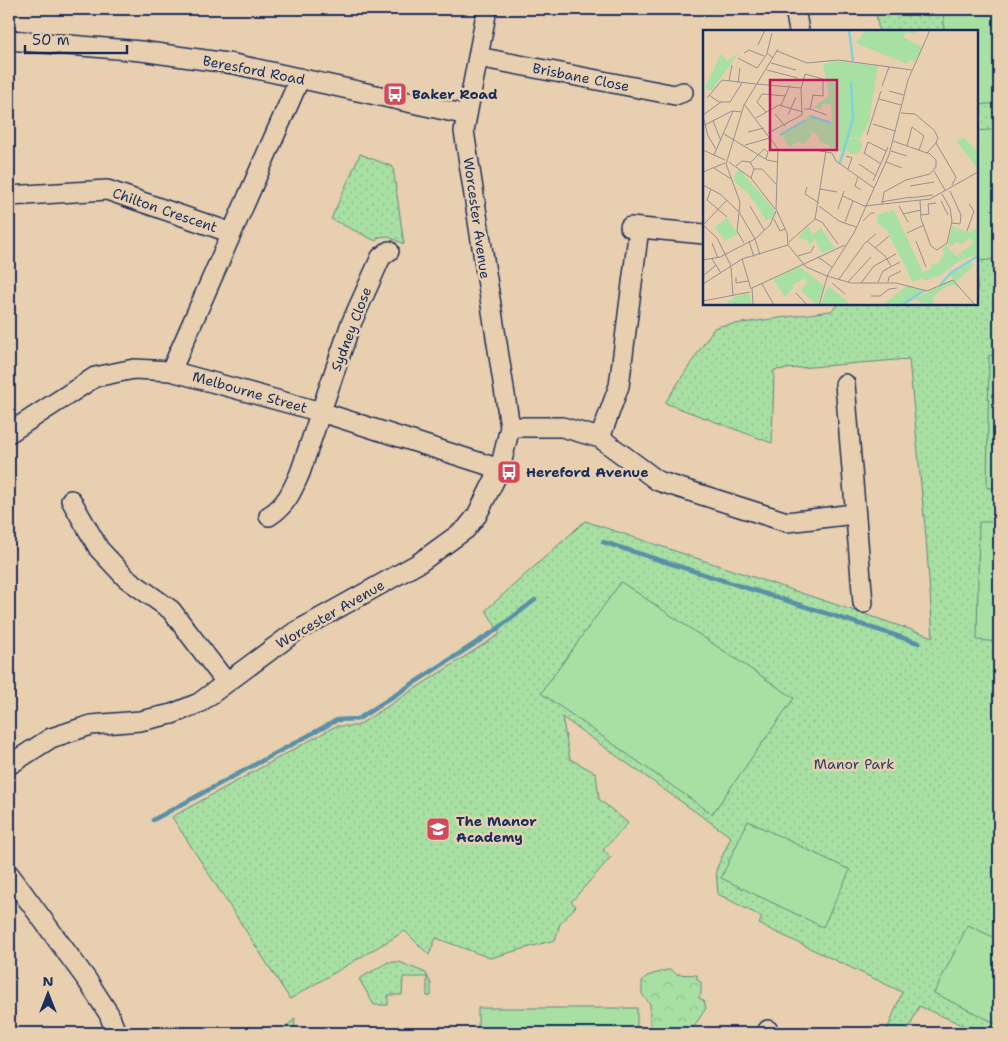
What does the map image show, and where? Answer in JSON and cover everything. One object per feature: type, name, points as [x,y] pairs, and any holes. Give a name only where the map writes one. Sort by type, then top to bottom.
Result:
[{"type":"street","name":"Worcester Avenue","points":[[9,765],[51,738],[91,725],[140,721],[172,714],[198,703],[295,632],[419,563],[466,529],[477,515],[500,469],[510,428],[464,130],[487,9]]},
{"type":"street","points":[[795,9],[799,30]]},
{"type":"street","name":"Beresford Road","points":[[9,40],[141,50],[234,64],[467,115]]},
{"type":"street","name":"Brisbane Close","points":[[478,57],[676,95],[683,92]]},
{"type":"street","points":[[171,371],[300,78]]},
{"type":"street","name":"Chilton Crescent","points":[[9,196],[108,190],[232,233]]},
{"type":"street","points":[[600,438],[619,386],[634,228],[703,234]]},
{"type":"street","name":"Sydney Close","points":[[269,516],[280,510],[290,495],[350,326],[381,257],[389,251]]},
{"type":"street","name":"Melbourne Street","points":[[9,433],[94,377],[134,368],[171,371],[321,412],[500,469]]},
{"type":"street","points":[[844,384],[862,603]]},
{"type":"street","points":[[510,428],[562,428],[600,438],[658,481],[787,522],[854,514]]},
{"type":"street","points":[[70,500],[99,549],[126,578],[171,610],[226,682]]},
{"type":"street","points":[[9,874],[109,1014],[116,1033]]},
{"type":"green space","name":"Manor Park","points":[[875,9],[999,9],[999,1033],[981,1033],[919,1006],[907,1033],[886,1033],[902,992],[759,924],[762,917],[718,894],[716,870],[731,837],[562,717],[570,759],[596,773],[599,799],[628,823],[603,850],[611,857],[571,902],[576,906],[560,924],[555,940],[490,958],[436,938],[429,955],[405,931],[290,999],[172,817],[336,726],[357,726],[500,634],[486,610],[585,521],[933,637],[926,537],[909,359],[774,370],[772,443],[665,403],[714,328],[720,326],[831,311],[838,305],[978,305],[978,30],[879,30]]},
{"type":"green space","points":[[943,9],[999,9],[999,103],[978,105],[978,30],[944,30]]},
{"type":"green space","points":[[999,129],[999,259],[978,261],[978,131]]},
{"type":"green space","points":[[360,154],[393,167],[404,244],[387,236],[379,237],[376,241],[331,219]]},
{"type":"green space","points":[[989,355],[999,356],[999,488],[987,488]]},
{"type":"green space","points":[[979,522],[999,522],[999,642],[977,640]]},
{"type":"green space","points":[[621,582],[794,698],[712,814],[541,693]]},
{"type":"green space","points":[[748,821],[850,870],[823,927],[721,878]]},
{"type":"green space","points":[[968,925],[999,940],[999,1025],[934,993]]},
{"type":"green space","points":[[388,962],[399,962],[426,973],[431,984],[431,996],[427,996],[427,977],[403,977],[402,995],[388,995],[388,1005],[374,1005],[359,979]]},
{"type":"green space","points":[[672,970],[676,974],[697,975],[697,980],[701,982],[699,998],[704,1001],[706,1008],[690,1033],[642,1033],[650,1027],[650,1004],[642,994],[642,981],[647,976]]},
{"type":"green space","points":[[478,1008],[637,1008],[637,1033],[478,1033]]},
{"type":"green space","points":[[295,1018],[294,1033],[281,1033]]},
{"type":"waterway","points":[[603,542],[919,643]]},
{"type":"waterway","points":[[153,820],[337,720],[358,719],[496,630],[535,600]]},
{"type":"place","name":"Baker Road","points":[[395,94]]},
{"type":"place","name":"Hereford Avenue","points":[[509,472]]},
{"type":"place","name":"The Manor Academy","points":[[438,829]]}]
